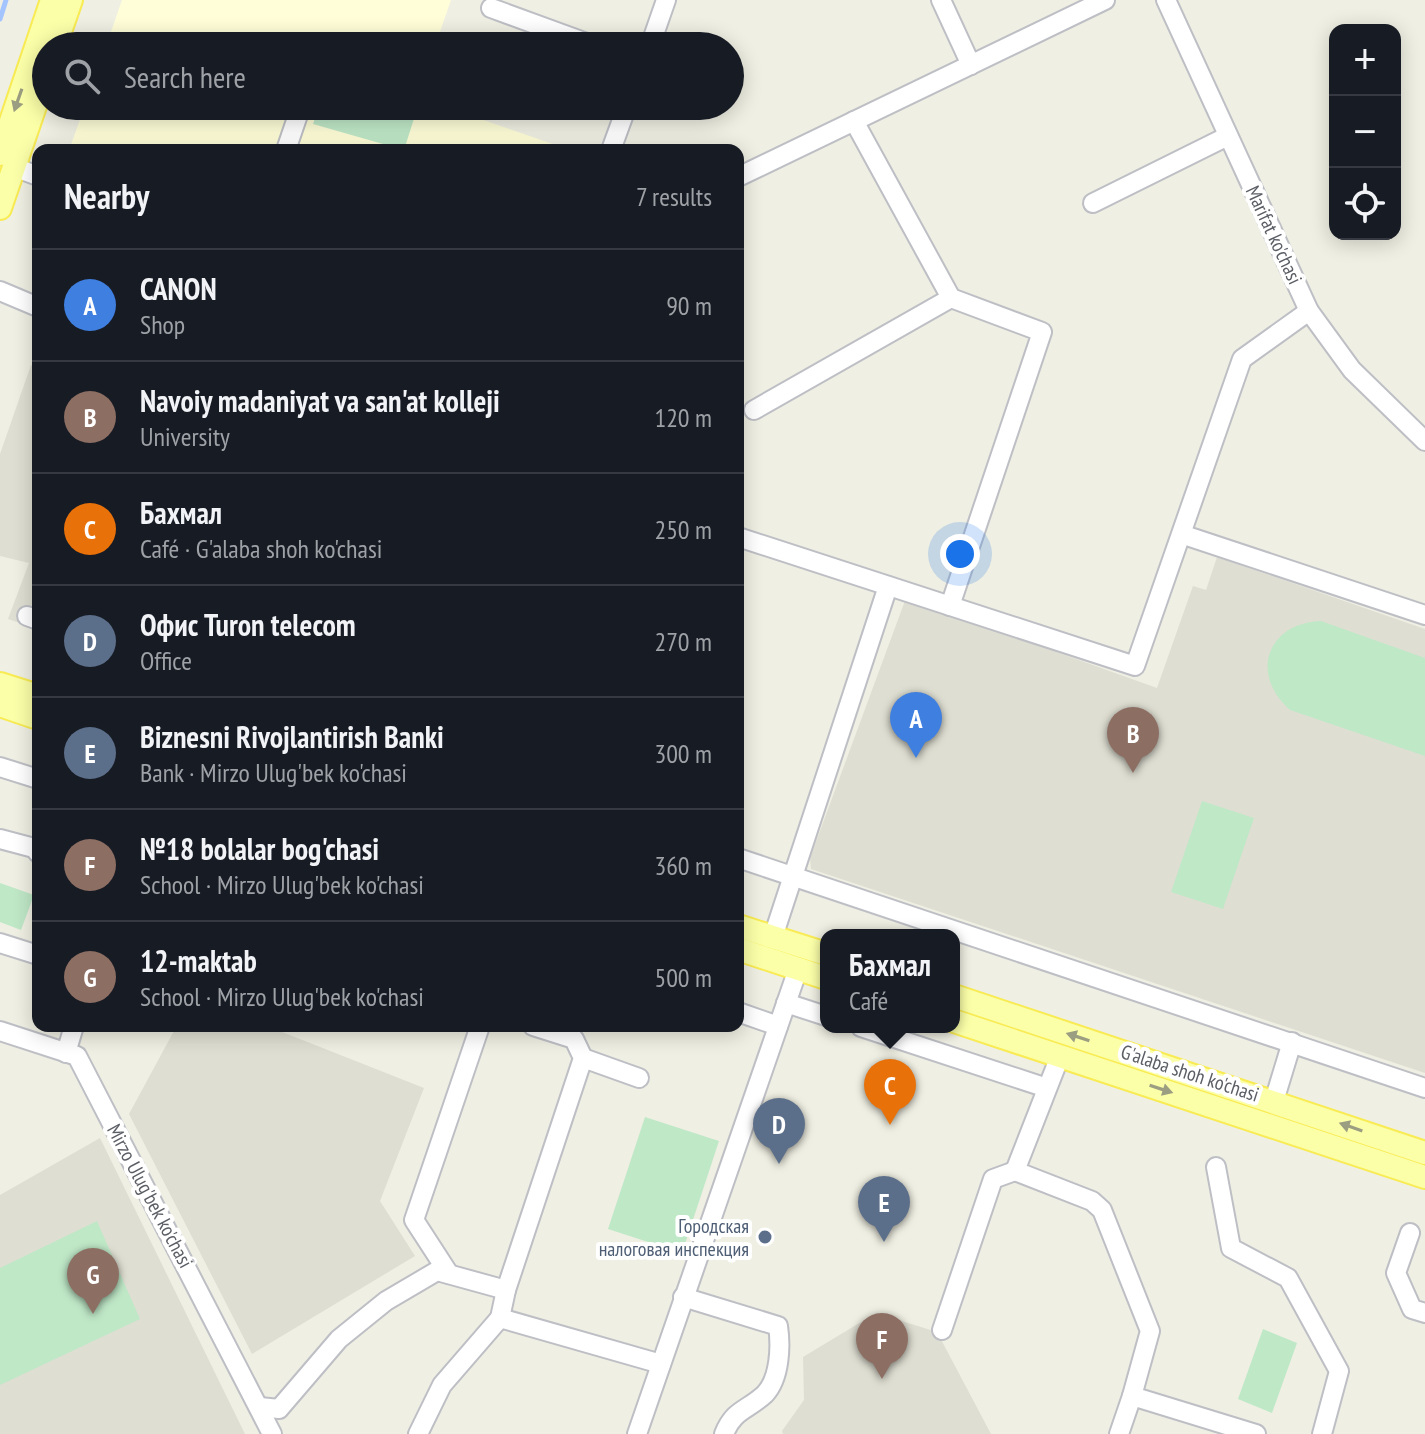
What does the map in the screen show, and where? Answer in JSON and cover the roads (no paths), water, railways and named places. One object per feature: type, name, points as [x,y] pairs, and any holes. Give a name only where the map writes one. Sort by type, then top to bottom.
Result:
[{"type":"main road","points":[[43,32],[52,0]]},
{"type":"main road","points":[[60,32],[71,0]]},
{"type":"main road","points":[[0,208],[7,160],[32,71]]},
{"type":"main road","points":[[7,160],[32,105]]},
{"type":"main road","points":[[0,684],[32,694]]},
{"type":"main road","points":[[0,705],[32,716]]},
{"type":"main road","points":[[744,928],[820,952]]},
{"type":"main road","points":[[744,951],[820,976]]},
{"type":"main road","name":"G'alaba shoh ko'chasi","points":[[960,998],[1425,1153]]},
{"type":"main road","name":"G'alaba shoh ko'chasi","points":[[960,1023],[1425,1177]]},
{"type":"street","points":[[655,32],[666,0]]},
{"type":"street","points":[[941,0],[971,65]]},
{"type":"street","points":[[744,174],[1105,0]]},
{"type":"street","name":"Marifat ko'chasi","points":[[1166,0],[1309,311],[1352,370],[1425,441]]},
{"type":"street","points":[[491,8],[557,32]]},
{"type":"street","points":[[288,144],[296,120]]},
{"type":"street","points":[[613,144],[622,120]]},
{"type":"street","points":[[854,121],[951,298],[1042,332],[950,606]]},
{"type":"street","points":[[1093,203],[1228,136]]},
{"type":"street","points":[[7,160],[32,173]]},
{"type":"street","points":[[0,291],[32,304]]},
{"type":"street","points":[[754,410],[951,298]]},
{"type":"street","points":[[744,539],[1135,666],[1184,535],[1242,359],[1309,311]]},
{"type":"street","points":[[1184,535],[1425,615]]},
{"type":"street","points":[[773,937],[888,586]]},
{"type":"street","points":[[0,767],[32,777]]},
{"type":"street","points":[[0,839],[32,847]]},
{"type":"street","points":[[744,860],[952,929]]},
{"type":"street","points":[[960,932],[1425,1088]]},
{"type":"street","points":[[0,943],[32,953]]},
{"type":"street","points":[[637,1434],[798,969]]},
{"type":"street","points":[[786,1003],[820,1014]]},
{"type":"street","points":[[744,1014],[778,1026]]},
{"type":"street","points":[[0,1031],[66,1053],[72,1032]]},
{"type":"street","points":[[449,1274],[414,1220],[478,1032]]},
{"type":"street","points":[[418,1434],[442,1385],[500,1318],[506,1290],[583,1058],[574,1039],[552,1032]]},
{"type":"street","points":[[879,1033],[1047,1088]]},
{"type":"street","points":[[1274,1101],[1292,1042]]},
{"type":"street","name":"Mirzo Ulug'bek ko'chasi","points":[[66,1053],[77,1056],[272,1434]]},
{"type":"street","points":[[1015,1171],[1060,1056]]},
{"type":"street","points":[[583,1058],[639,1078]]},
{"type":"street","points":[[1216,1167],[1231,1248],[1288,1278],[1339,1371],[1322,1434]]},
{"type":"street","points":[[942,1330],[993,1179],[1015,1171],[1092,1201],[1102,1210],[1150,1331],[1119,1434]]},
{"type":"street","points":[[1410,1233],[1396,1273],[1412,1309],[1425,1313]]},
{"type":"street","points":[[260,1407],[279,1409],[339,1339],[386,1301],[437,1271],[506,1290]]},
{"type":"street","points":[[683,1297],[778,1326],[782,1350],[767,1393],[731,1417],[724,1434]]},
{"type":"street","points":[[500,1318],[661,1364]]},
{"type":"street","points":[[1132,1396],[1206,1427],[1256,1434]]},
{"type":"waterway","points":[[0,19],[6,0]]},
{"type":"place","name":"CANON","points":[[916,758]]},
{"type":"place","name":"Navoiy madaniyat va san'at kolleji","points":[[1133,773]]},
{"type":"place","name":"Бахмал","points":[[890,1125]]},
{"type":"place","name":"Офис Turon telecom","points":[[779,1164]]},
{"type":"place","name":"Городская налоговая инспекция","points":[[765,1237]]},
{"type":"place","name":"Biznesni Rivojlantirish Banki","points":[[884,1242]]},
{"type":"place","name":"12-maktab","points":[[93,1314]]},
{"type":"place","name":"№18 bolalar bog'chasi","points":[[882,1379]]}]
